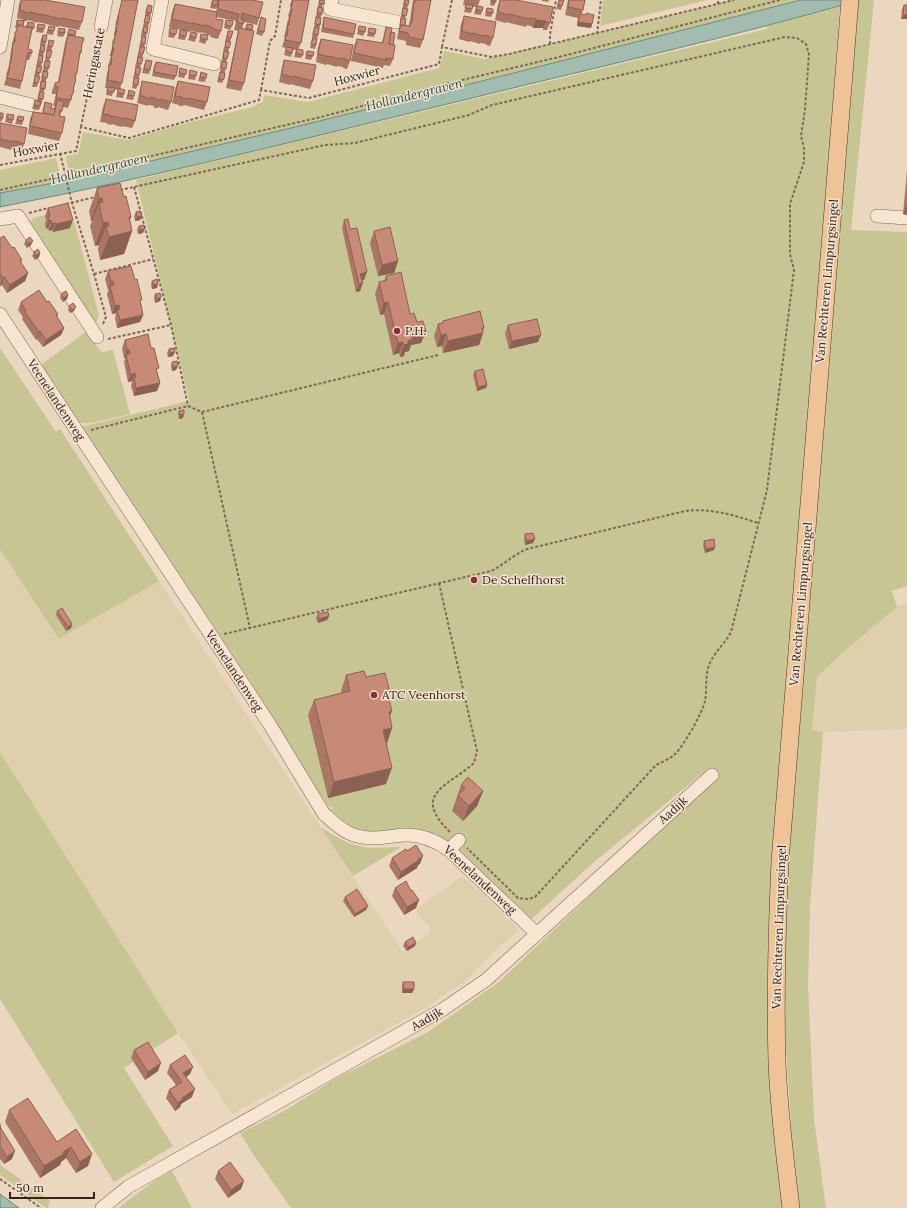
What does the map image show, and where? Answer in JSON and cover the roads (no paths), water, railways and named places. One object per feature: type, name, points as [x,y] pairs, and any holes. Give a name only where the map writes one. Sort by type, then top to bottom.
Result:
[{"type":"main road","name":"Van Rechteren Limpurgsingel","points":[[791,1208],[781,1120],[777,1062],[776,956],[780,869],[849,6]]},
{"type":"street","points":[[0,42],[8,0]]},
{"type":"street","name":"Heringastate","points":[[101,27],[106,0]]},
{"type":"street","points":[[162,0],[153,49],[214,64]]},
{"type":"street","points":[[332,0],[330,9],[397,22]]},
{"type":"street","points":[[0,97],[31,105]]},
{"type":"street","points":[[0,219],[18,216],[97,337]]},
{"type":"street","points":[[877,216],[907,218]]},
{"type":"street","name":"Veenelandenweg","points":[[0,314],[213,637],[270,725],[324,814],[336,825],[350,834],[365,838],[383,838],[403,835],[421,837],[435,841],[449,850],[537,934]]},
{"type":"street","name":"Aadijk","points":[[102,1208],[128,1187],[448,1007],[486,980],[712,775]]},
{"type":"street","points":[[449,850],[458,840]]},
{"type":"place","name":"P.H.","points":[[397,331]]},
{"type":"place","name":"De Schelfhorst","points":[[474,580]]},
{"type":"place","name":"ATC Veenhorst","points":[[374,695]]},
{"type":"water label","name":"Hollandergraven","points":[[414,94]]},
{"type":"water label","name":"Hollandergraven","points":[[99,168]]}]
